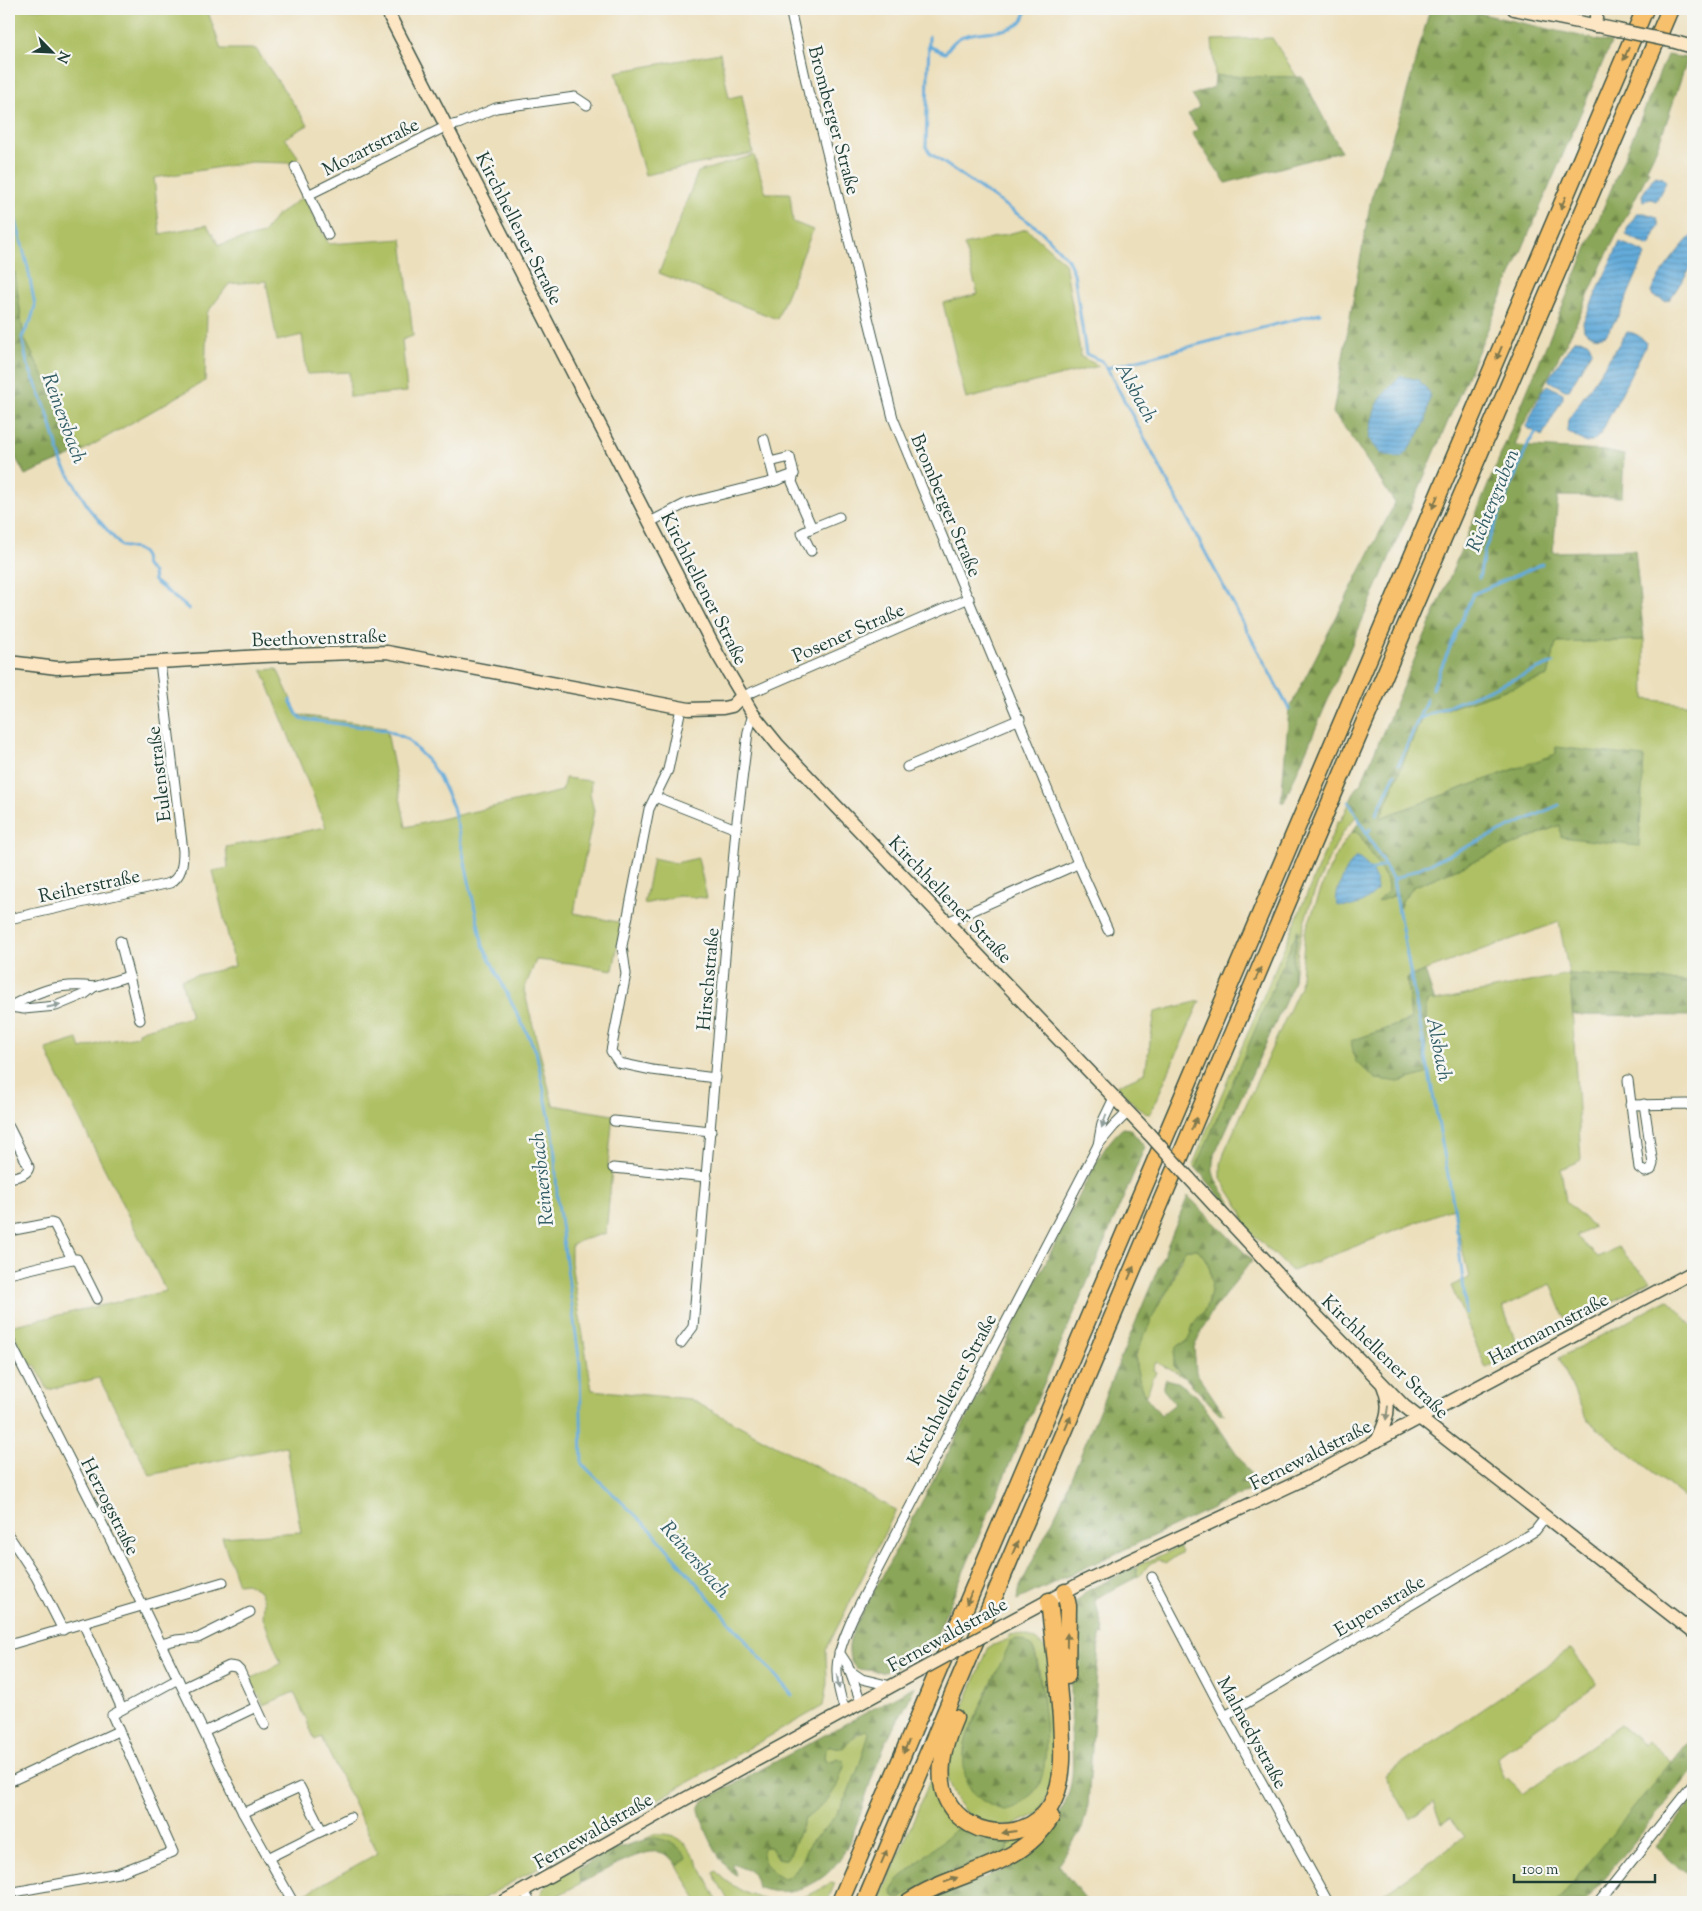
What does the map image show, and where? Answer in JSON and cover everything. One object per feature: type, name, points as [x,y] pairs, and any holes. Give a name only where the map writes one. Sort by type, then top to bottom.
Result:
[{"type":"highway","points":[[840,1902],[1645,9]]},
{"type":"highway","points":[[865,1902],[1331,800],[1670,9]]},
{"type":"highway","points":[[908,1902],[935,1887],[992,1865],[1014,1854],[1038,1834],[1049,1821],[1060,1802],[1068,1760],[1068,1606],[1065,1592]]},
{"type":"highway","points":[[976,1641],[980,1659],[947,1739],[942,1763],[942,1783],[948,1800],[955,1811],[965,1820],[988,1831],[1006,1833],[1028,1827],[1042,1817],[1052,1803],[1062,1768],[1056,1652],[1049,1601]]},
{"type":"main road","name":"Kirchhellener Straße","points":[[386,9],[650,522],[741,697],[752,714],[778,746],[1149,1134],[1308,1307],[1404,1406],[1693,1632]]},
{"type":"main road","points":[[1514,9],[1693,47]]},
{"type":"main road","points":[[1596,26],[1597,9]]},
{"type":"main road","name":"Beethovenstraße","points":[[9,662],[58,668],[387,652],[695,710],[732,706],[741,697]]},
{"type":"main road","name":"Hartmannstraße","points":[[1420,1418],[1693,1272]]},
{"type":"main road","points":[[1377,1441],[1384,1425],[1388,1408],[1387,1396],[1382,1383]]},
{"type":"main road","name":"Fernewaldstraße","points":[[503,1902],[861,1702],[1065,1592],[1272,1495],[1420,1418]]},
{"type":"street","name":"Bromberger Straße","points":[[790,9],[809,94],[817,110],[822,128],[893,418],[1020,719],[1078,863],[1108,930]]},
{"type":"street","name":"Mozartstraße","points":[[308,195],[447,126],[458,124],[496,108],[576,98],[587,105]]},
{"type":"street","points":[[295,167],[328,235]]},
{"type":"street","points":[[764,439],[775,480]]},
{"type":"street","points":[[770,462],[790,457],[794,474],[792,482],[812,528]]},
{"type":"street","points":[[650,522],[687,503],[794,474]]},
{"type":"street","points":[[811,552],[802,533],[839,517]]},
{"type":"street","name":"Posener Straße","points":[[741,697],[969,598]]},
{"type":"street","name":"Eulenstraße","points":[[160,662],[183,851],[182,866],[176,880]]},
{"type":"street","points":[[681,708],[668,770],[648,809],[622,946],[626,974],[611,1051],[620,1063],[652,1070],[715,1078]]},
{"type":"street","name":"Hirschstraße","points":[[681,1343],[693,1327],[736,829],[752,714]]},
{"type":"street","points":[[907,767],[1020,719]]},
{"type":"street","points":[[655,797],[736,829]]},
{"type":"street","points":[[947,922],[1078,863]]},
{"type":"street","name":"Reiherstraße","points":[[9,919],[170,884],[176,880]]},
{"type":"street","points":[[120,941],[140,1020]]},
{"type":"street","points":[[9,1007],[24,1009],[56,1006],[85,994],[94,987],[129,976]]},
{"type":"street","points":[[9,1007],[47,988],[66,985],[94,987]]},
{"type":"street","points":[[1628,1080],[1639,1168],[1645,1172],[1651,1170],[1653,1164],[1644,1104]]},
{"type":"street","name":"Kirchhellener Straße","points":[[1098,1145],[1102,1123],[1114,1098]]},
{"type":"street","points":[[1630,1105],[1687,1104],[1693,1108]]},
{"type":"street","name":"Kirchhellener Straße","points":[[845,1711],[837,1681],[836,1668],[839,1652],[858,1608],[1098,1145],[1128,1112]]},
{"type":"street","points":[[614,1121],[711,1131]]},
{"type":"street","points":[[9,1178],[24,1174],[27,1172],[28,1167],[10,1132]]},
{"type":"street","points":[[614,1168],[706,1177]]},
{"type":"street","points":[[9,1231],[53,1223],[58,1228],[72,1259]]},
{"type":"street","points":[[9,1274],[77,1258],[97,1299]]},
{"type":"street","name":"Herzogstraße","points":[[9,1340],[143,1606],[243,1813],[293,1902]]},
{"type":"street","name":"Eupenstraße","points":[[1225,1716],[1536,1531],[1546,1517]]},
{"type":"street","points":[[9,1536],[36,1577],[63,1630]]},
{"type":"street","name":"Malmedystraße","points":[[1152,1577],[1225,1716],[1328,1902]]},
{"type":"street","points":[[9,1645],[223,1582]]},
{"type":"street","points":[[161,1644],[176,1640],[198,1638],[250,1612]]},
{"type":"street","points":[[83,1623],[122,1709]]},
{"type":"street","points":[[839,1652],[850,1670],[861,1702]]},
{"type":"street","points":[[182,1688],[232,1666],[240,1671],[265,1725]]},
{"type":"street","points":[[850,1670],[862,1679],[891,1686]]},
{"type":"street","points":[[9,1893],[118,1873],[173,1852],[112,1715],[178,1679]]},
{"type":"street","points":[[204,1732],[256,1707]]},
{"type":"street","points":[[9,1782],[118,1731]]},
{"type":"street","points":[[1599,1902],[1693,1784]]},
{"type":"street","points":[[243,1813],[300,1787],[322,1831]]},
{"type":"street","points":[[268,1858],[350,1817]]},
{"type":"street","points":[[524,1891],[530,1902]]},
{"type":"green space","points":[[9,9],[207,9],[221,49],[256,49],[308,125],[285,138],[299,158],[291,163],[251,162],[154,178],[160,234],[207,225],[219,245],[263,234],[276,216],[303,197],[329,244],[402,239],[413,336],[402,340],[407,392],[350,397],[349,372],[307,374],[302,335],[277,341],[266,281],[229,284],[207,313],[205,381],[82,451],[24,338],[9,232]]},
{"type":"green space","points":[[1430,9],[1460,9],[1611,43],[1284,802],[1281,802],[1289,709],[1395,503],[1350,435],[1333,413],[1371,199],[1403,106]]},
{"type":"green space","points":[[1272,38],[1297,77],[1215,76],[1212,40]]},
{"type":"green space","points":[[720,53],[729,98],[742,95],[753,153],[645,175],[616,72]]},
{"type":"green space","points":[[1667,55],[1688,58],[1664,129],[1646,170],[1649,171],[1602,264],[1574,328],[1521,429],[1515,446],[1605,451],[1624,455],[1622,497],[1558,496],[1553,552],[1635,550],[1644,640],[1556,643],[1548,676],[1422,717],[1380,818],[1556,754],[1556,747],[1644,757],[1639,846],[1561,837],[1560,825],[1413,887],[1401,902],[1399,911],[1396,895],[1378,902],[1388,891],[1387,880],[1360,835],[1352,832],[1360,821],[1350,802],[1355,789],[1361,783],[1441,598]]},
{"type":"green space","points":[[1215,76],[1302,77],[1341,151],[1226,183],[1192,133],[1198,129],[1188,115],[1199,107],[1192,95],[1214,87]]},
{"type":"green space","points":[[754,155],[766,193],[790,193],[793,222],[813,230],[777,319],[659,273],[698,172]]},
{"type":"green space","points":[[1027,229],[1065,263],[1081,357],[1099,366],[966,399],[943,303],[978,294],[964,245]]},
{"type":"green space","points":[[9,232],[24,338],[82,451],[25,475],[9,445]]},
{"type":"green space","points":[[1644,640],[1645,699],[1693,705],[1693,982],[1570,974],[1581,1160],[1561,1169],[1566,1202],[1594,1227],[1576,1236],[1598,1257],[1618,1247],[1650,1281],[1568,1326],[1551,1284],[1503,1307],[1519,1351],[1486,1368],[1451,1286],[1469,1278],[1453,1208],[1292,1271],[1245,1227],[1242,1211],[1221,1179],[1221,1164],[1225,1150],[1300,987],[1305,932],[1327,874],[1342,845],[1352,832],[1360,835],[1387,880],[1388,891],[1379,901],[1396,895],[1399,909],[1403,899],[1413,887],[1560,825],[1638,846],[1556,747],[1556,754],[1380,818],[1422,717],[1548,676],[1556,643]],"holes":[[[1559,922],[1569,974],[1427,1002],[1426,1047],[1423,1054],[1429,1073],[1351,1041],[1411,1020],[1407,979],[1410,976]]]},
{"type":"green space","points":[[277,669],[298,715],[386,727],[406,827],[562,791],[565,778],[591,781],[590,794],[594,811],[574,913],[622,923],[613,970],[536,960],[524,990],[553,1105],[613,1115],[608,1165],[612,1170],[606,1233],[582,1240],[571,1246],[571,1263],[592,1390],[690,1399],[896,1510],[826,1650],[827,1684],[823,1706],[477,1902],[302,1902],[299,1897],[378,1853],[321,1737],[315,1740],[294,1692],[264,1705],[250,1679],[281,1663],[263,1618],[264,1601],[260,1591],[246,1583],[238,1584],[222,1537],[301,1532],[286,1446],[150,1475],[99,1378],[48,1390],[36,1366],[28,1363],[10,1326],[166,1291],[46,1049],[78,1039],[81,1049],[108,1041],[138,1036],[138,1032],[145,1029],[191,1017],[181,979],[235,966],[213,871],[228,868],[226,847],[326,827],[262,670]]},
{"type":"green space","points":[[1350,802],[1357,816],[1347,827],[1336,845],[1314,893],[1301,935],[1294,980],[1293,960],[1299,931],[1292,942],[1197,1169],[1193,1165],[1212,1117],[1338,821],[1341,821]]},
{"type":"green space","points":[[653,858],[676,863],[698,858],[707,898],[679,896],[644,904]]},
{"type":"green space","points":[[1298,929],[1293,960],[1294,980],[1292,987],[1214,1156],[1213,1173],[1235,1214],[1196,1168]]},
{"type":"green space","points":[[1425,971],[1435,1002],[1431,1000],[1427,1002],[1426,1007],[1427,1039],[1423,1054],[1429,1073],[1399,1082],[1376,1079],[1355,1061],[1351,1041],[1411,1020],[1407,979]]},
{"type":"green space","points":[[1569,974],[1693,982],[1693,1016],[1573,1015]]},
{"type":"green space","points":[[1200,1001],[1150,1114],[1144,1113],[1116,1086],[1145,1073],[1155,1012]]},
{"type":"green space","points":[[1123,1128],[1130,1129],[1145,1147],[931,1648],[885,1672],[857,1669],[849,1654],[851,1638],[855,1627],[1003,1350],[1094,1167],[1114,1136]]},
{"type":"green space","points":[[1188,1196],[1252,1260],[1211,1313],[1194,1347],[1196,1372],[1225,1415],[1219,1413],[1174,1366],[1177,1347],[1187,1342],[1194,1323],[1204,1311],[1210,1295],[1210,1270],[1203,1255],[1197,1249],[1186,1249],[1179,1259],[1170,1287],[1161,1299],[1135,1356],[1136,1367],[1143,1393],[1161,1415],[1175,1404],[1163,1389],[1166,1379],[1178,1382],[1197,1396],[1259,1486],[1017,1600],[1018,1591],[1059,1507]]},
{"type":"green space","points":[[1186,1249],[1197,1249],[1203,1255],[1210,1270],[1211,1287],[1208,1303],[1194,1323],[1187,1342],[1179,1345],[1176,1351],[1174,1366],[1184,1377],[1156,1362],[1153,1370],[1156,1372],[1146,1395],[1143,1393],[1137,1372],[1137,1351],[1149,1323],[1171,1284]]},
{"type":"green space","points":[[1668,1300],[1693,1326],[1693,1504],[1587,1420],[1559,1358]]},
{"type":"green space","points":[[1179,1547],[1182,1552],[1165,1564],[1160,1560],[1151,1563],[1137,1577],[1137,1566]]},
{"type":"green space","points":[[1136,1568],[1137,1577],[1095,1599],[1104,1635],[1101,1634],[1099,1642],[1088,1806],[1082,1829],[1058,1865],[1088,1902],[921,1902],[1013,1865],[1044,1838],[1060,1815],[1070,1789],[1072,1776],[1071,1673],[1076,1602],[1087,1591]]},
{"type":"green space","points":[[1009,1635],[1026,1636],[1040,1643],[1048,1651],[1057,1778],[1038,1814],[1011,1826],[989,1825],[966,1813],[957,1801],[947,1779],[955,1726],[989,1647],[1009,1639]],"holes":[[[1017,1639],[1028,1644],[1033,1649],[1037,1659],[1044,1717],[1044,1758],[1039,1785],[1026,1799],[1006,1809],[992,1806],[973,1793],[965,1764],[964,1748],[967,1736],[994,1677]]]},
{"type":"green space","points":[[1017,1639],[1030,1645],[1035,1655],[1044,1715],[1045,1757],[1037,1788],[1017,1807],[1004,1810],[986,1802],[972,1791],[968,1785],[964,1769],[964,1752],[967,1736],[1011,1641]]},
{"type":"green space","points":[[1571,1649],[1597,1684],[1497,1757],[1505,1779],[1507,1777],[1522,1794],[1620,1725],[1644,1745],[1648,1741],[1672,1762],[1557,1902],[1372,1902],[1464,1837],[1450,1818],[1442,1824],[1434,1802],[1410,1819],[1385,1775]]},
{"type":"green space","points":[[915,1686],[884,1747],[851,1838],[843,1854],[832,1869],[819,1880],[796,1890],[773,1891],[757,1887],[751,1872],[734,1863],[732,1865],[737,1875],[731,1872],[719,1856],[704,1825],[699,1809],[703,1801]],"holes":[[[866,1730],[869,1733],[853,1782],[835,1817],[811,1842],[794,1872],[785,1879],[781,1877],[771,1870],[764,1861],[762,1856],[764,1847],[770,1847],[780,1859],[786,1859],[791,1852],[804,1820],[824,1804],[836,1788],[845,1764],[844,1761],[838,1758],[826,1761],[824,1758],[825,1750],[829,1746],[843,1748],[857,1733]]]},
{"type":"green space","points":[[866,1730],[869,1733],[862,1757],[853,1782],[835,1817],[811,1842],[794,1872],[785,1879],[781,1877],[771,1870],[764,1861],[761,1852],[763,1847],[770,1847],[778,1858],[786,1859],[791,1852],[804,1820],[830,1797],[839,1780],[835,1759],[829,1762],[824,1758],[825,1750],[829,1746],[846,1745],[855,1736]]},
{"type":"green space","points":[[1693,1735],[1693,1770],[1585,1902],[1557,1902]]},
{"type":"green space","points":[[936,1766],[940,1789],[945,1803],[963,1823],[974,1829],[998,1835],[1024,1831],[1036,1826],[1039,1829],[1006,1856],[930,1886],[903,1902],[879,1902]],"holes":[[[956,1829],[966,1830],[980,1840],[1005,1842],[1009,1846],[1008,1851],[944,1872],[920,1884],[900,1899],[895,1898],[892,1892],[897,1881]]]},
{"type":"green space","points":[[1693,1799],[1693,1877],[1655,1847]]},
{"type":"green space","points":[[956,1829],[966,1830],[980,1839],[1005,1842],[1009,1846],[1006,1854],[976,1862],[938,1876],[900,1899],[895,1898],[892,1892],[897,1881]]},
{"type":"green space","points":[[656,1834],[673,1836],[687,1846],[718,1902],[698,1902],[677,1865],[687,1859],[675,1845],[658,1840],[645,1839]]},
{"type":"green space","points":[[656,1838],[674,1844],[687,1859],[677,1865],[671,1858],[658,1852],[641,1854],[581,1883],[580,1871],[593,1860],[627,1845]]},
{"type":"green space","points":[[586,1864],[582,1870],[581,1883],[546,1902],[540,1902],[540,1895],[549,1883]]},
{"type":"green space","points":[[716,1871],[743,1891],[757,1897],[772,1900],[802,1897],[817,1891],[831,1882],[835,1883],[827,1902],[729,1902],[713,1873]]},
{"type":"water","points":[[1656,176],[1663,178],[1666,182],[1656,201],[1651,199],[1643,201],[1642,195]]},
{"type":"water","points":[[1637,213],[1645,213],[1657,217],[1659,226],[1649,246],[1626,235],[1627,229]]},
{"type":"water","points":[[1693,234],[1693,264],[1670,299],[1665,301],[1653,296],[1651,291],[1660,276]]},
{"type":"water","points":[[1620,242],[1644,252],[1645,255],[1620,313],[1606,335],[1594,336],[1584,330],[1583,322]]},
{"type":"water","points":[[1627,332],[1642,338],[1646,342],[1645,347],[1600,435],[1593,441],[1586,443],[1567,431],[1568,420]]},
{"type":"water","points":[[1580,339],[1589,343],[1592,350],[1569,390],[1565,390],[1549,381],[1549,378],[1574,340]]},
{"type":"water","points":[[1401,376],[1419,380],[1430,393],[1426,421],[1413,444],[1401,458],[1381,454],[1369,439],[1372,418],[1378,404]]},
{"type":"water","points":[[1547,385],[1563,393],[1563,398],[1542,436],[1526,427],[1542,391]]},
{"type":"water","points":[[1356,857],[1365,863],[1371,871],[1376,880],[1377,891],[1368,899],[1354,906],[1337,905],[1337,894],[1342,880]]},
{"type":"waterway","name":"Alsbach","points":[[928,46],[945,53],[959,38],[977,33],[999,31],[1018,25],[1024,18],[1026,9]]},
{"type":"waterway","name":"Alsbach","points":[[929,36],[926,147],[931,154],[1039,229],[1067,258],[1074,273],[1086,354],[1102,361],[1107,368],[1289,709]]},
{"type":"waterway","name":"Reinersbach","points":[[9,193],[28,268],[35,306],[31,320],[22,337],[27,363],[47,411],[62,463],[90,510],[121,546],[136,549],[143,553],[146,566],[153,573],[154,581],[189,609]]},
{"type":"waterway","points":[[1107,368],[1320,313]]},
{"type":"waterway","name":"Richtergraben","points":[[1479,578],[1485,549],[1529,442],[1536,433]]},
{"type":"waterway","name":"Richtergraben","points":[[1432,689],[1473,594],[1542,564]]},
{"type":"waterway","points":[[1418,719],[1553,663]]},
{"type":"waterway","name":"Richtergraben","points":[[1399,764],[1427,699]]},
{"type":"waterway","name":"Reinersbach","points":[[290,700],[297,714],[302,719],[386,730],[407,739],[429,762],[439,777],[453,807],[483,946],[536,1051],[554,1140],[557,1195],[580,1365],[582,1464],[652,1531],[792,1695]]},
{"type":"waterway","name":"Richtergraben","points":[[1376,815],[1395,774]]},
{"type":"waterway","name":"Alsbach","points":[[1349,802],[1393,880],[1454,1207],[1466,1313]]},
{"type":"waterway","points":[[1393,880],[1559,805]]},
{"type":"waterway","name":"Alsbach","points":[[1366,834],[1370,829]]},
{"type":"waterway","points":[[1371,871],[1384,865]]}]
